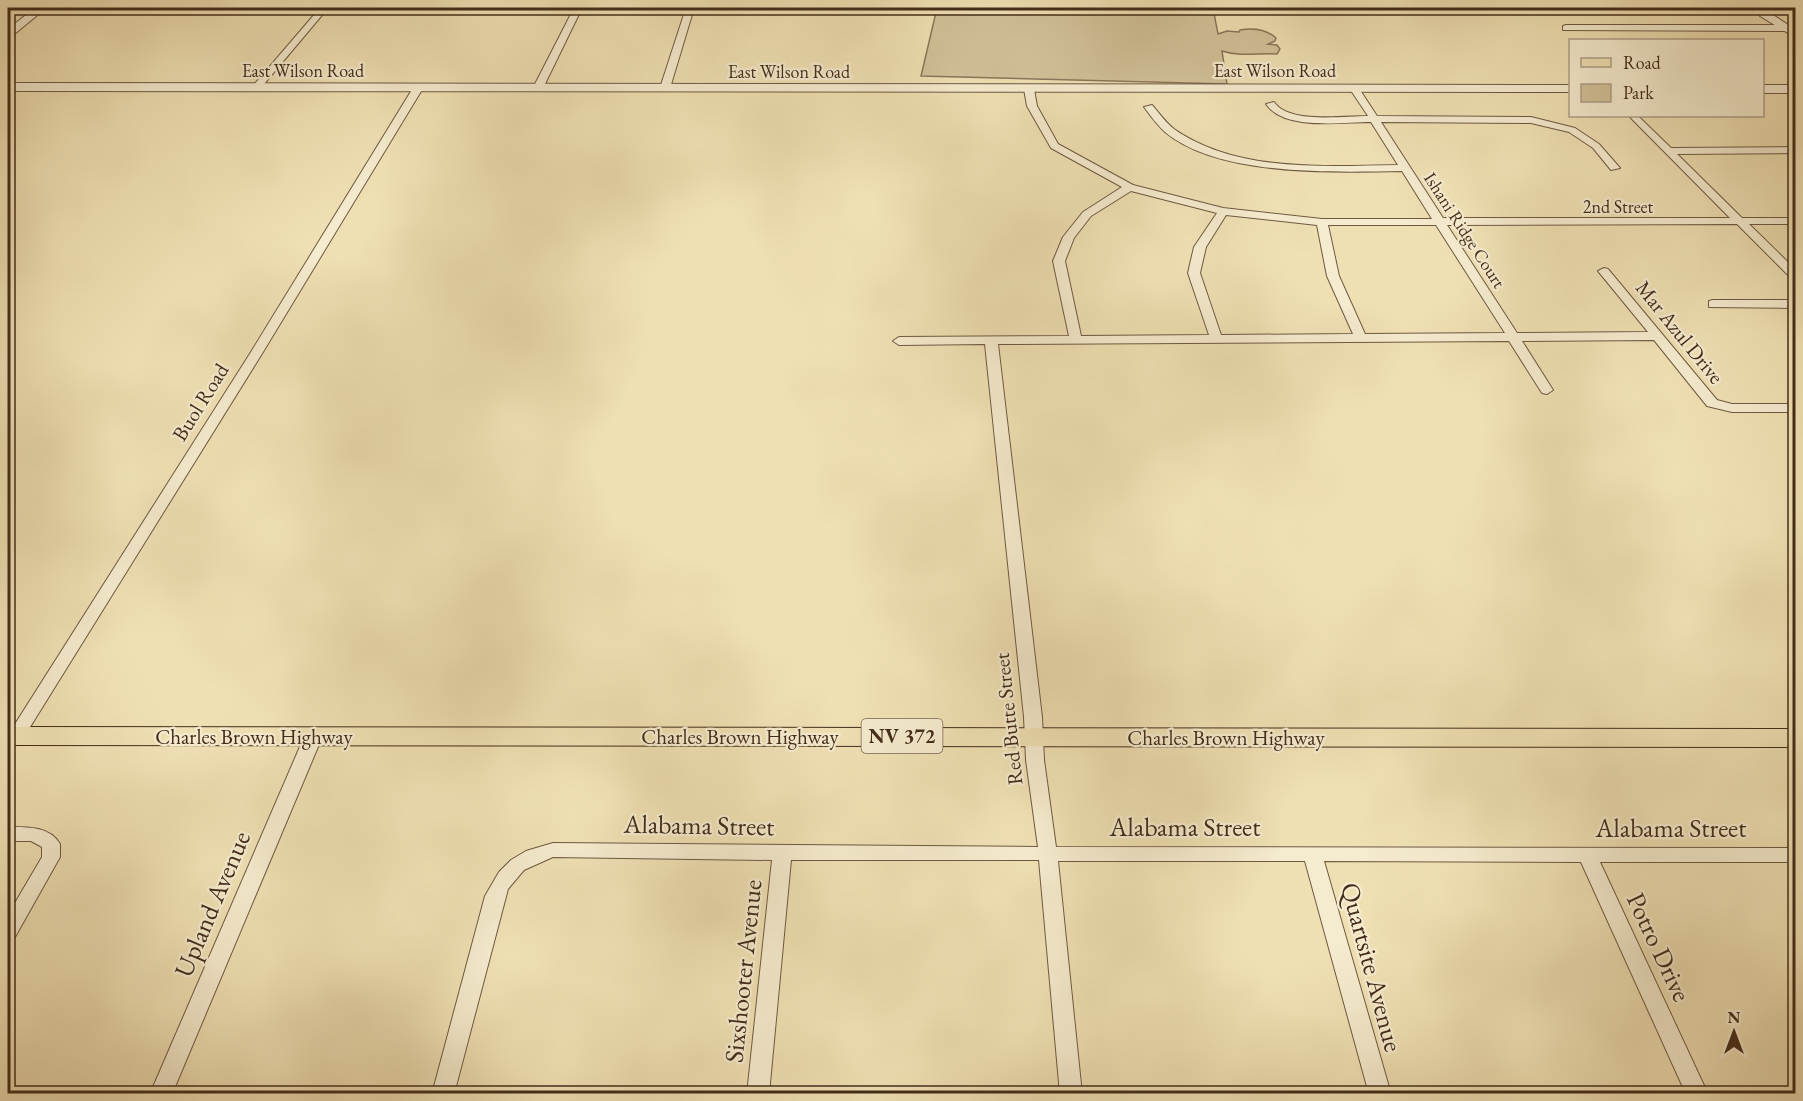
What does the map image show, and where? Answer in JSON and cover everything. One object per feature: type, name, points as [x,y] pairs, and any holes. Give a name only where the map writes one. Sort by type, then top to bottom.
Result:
[{"type":"main road","name":"Charles Brown Highway","points":[[12,736],[1796,738]]},
{"type":"street","points":[[8,34],[41,8]]},
{"type":"street","points":[[256,88],[324,8]]},
{"type":"street","points":[[538,88],[578,8]]},
{"type":"street","points":[[665,88],[690,8]]},
{"type":"street","points":[[1768,11],[1791,32]]},
{"type":"street","points":[[1566,28],[1692,28],[1791,32]]},
{"type":"street","points":[[1692,28],[1704,38]]},
{"type":"street","name":"East Wilson Road","points":[[8,87],[1569,88]]},
{"type":"street","points":[[1765,87],[1796,89]]},
{"type":"street","name":"Buol Road","points":[[12,736],[257,352],[418,88]]},
{"type":"street","name":"2nd Street","points":[[1029,89],[1032,106],[1054,146],[1129,187],[1223,211],[1322,222],[1796,222]]},
{"type":"street","name":"Ishani Ridge Court","points":[[1355,89],[1548,390]]},
{"type":"street","points":[[1271,104],[1275,112],[1284,117],[1531,120],[1572,130],[1596,146],[1616,168]]},
{"type":"street","points":[[1149,107],[1166,129],[1190,144],[1220,155],[1308,168],[1406,168]]},
{"type":"street","points":[[1633,117],[1796,277]]},
{"type":"street","points":[[1667,151],[1796,150]]},
{"type":"street","points":[[1076,340],[1059,261],[1069,237],[1087,214],[1129,187]]},
{"type":"street","points":[[1216,339],[1194,273],[1200,247],[1223,211]]},
{"type":"street","points":[[1322,222],[1333,276],[1360,337]]},
{"type":"street","name":"Mar Azul Drive","points":[[1604,271],[1712,403],[1732,408],[1796,408]]},
{"type":"street","points":[[1713,304],[1796,304]]},
{"type":"street","points":[[899,341],[1658,336]]},
{"type":"street","name":"Red Butte Street","points":[[990,341],[1010,499],[1071,1094]]},
{"type":"street","name":"Upland Avenue","points":[[161,1094],[314,735]]},
{"type":"street","points":[[8,834],[35,834],[43,837],[51,844],[51,857],[8,932]]},
{"type":"street","name":"Alabama Street","points":[[443,1094],[495,897],[504,877],[519,862],[553,850],[782,853],[1796,855]]},
{"type":"street","name":"Sixshooter Avenue","points":[[758,1094],[782,853]]},
{"type":"street","name":"Quartsite Avenue","points":[[1313,854],[1380,1094]]},
{"type":"street","name":"Potro Drive","points":[[1587,855],[1697,1094]]},
{"type":"green space","points":[[937,8],[1213,8],[1218,34],[1246,29],[1261,30],[1276,38],[1268,44],[1277,45],[1280,49],[1277,54],[1242,54],[1222,51],[1227,84],[921,76]]}]
